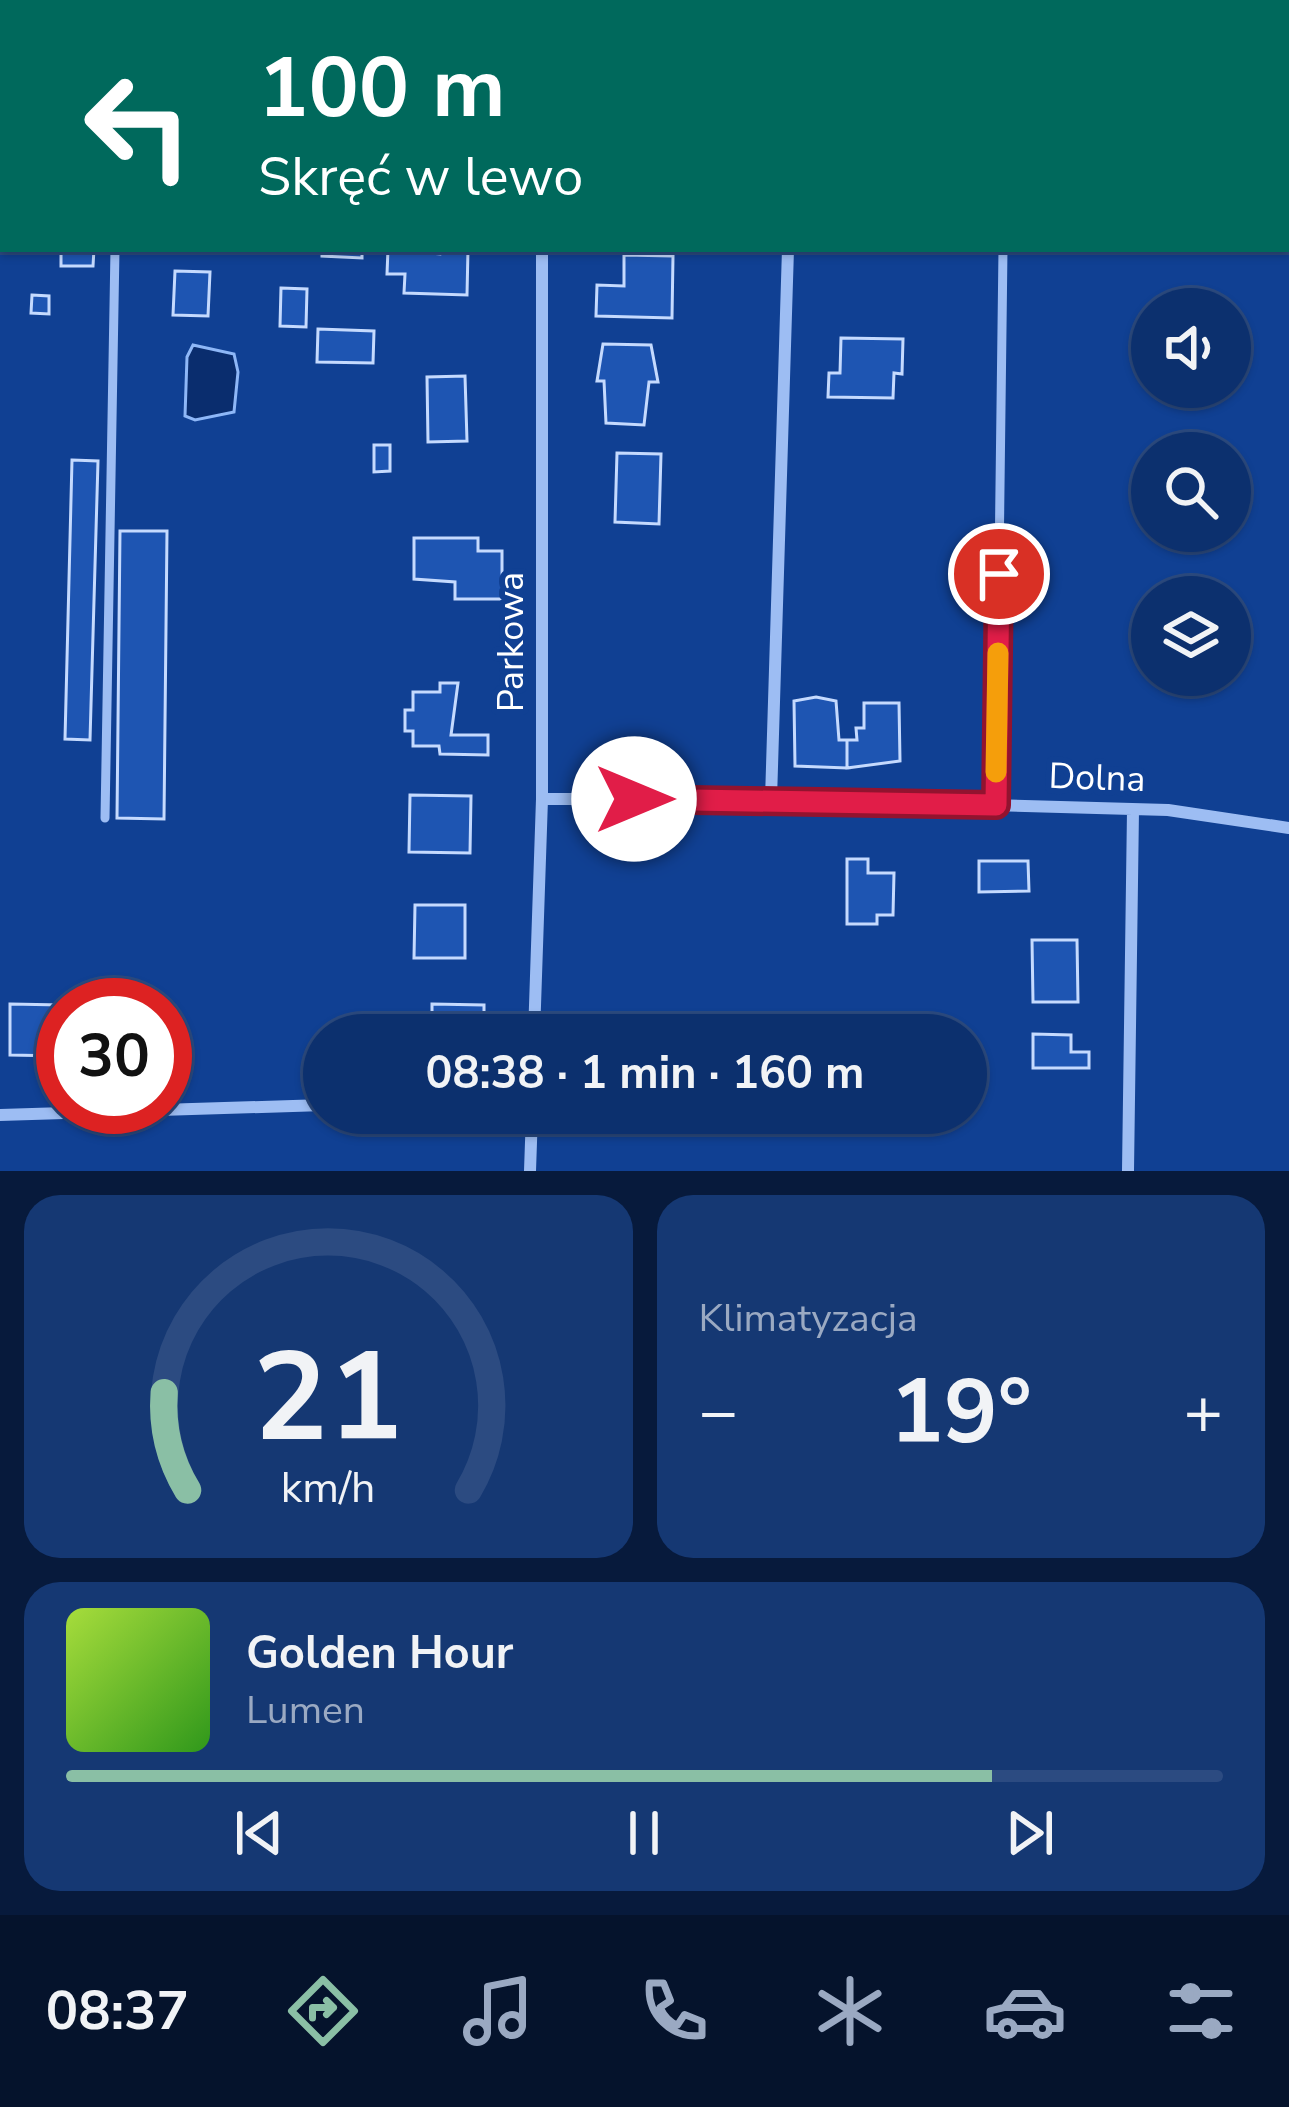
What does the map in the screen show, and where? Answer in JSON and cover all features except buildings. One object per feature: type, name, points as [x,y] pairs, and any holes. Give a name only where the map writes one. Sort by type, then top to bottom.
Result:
[{"type":"street","name":"Parkowa","points":[[535,1014],[542,800],[542,252]]},
{"type":"street","points":[[771,799],[788,252]]},
{"type":"street","name":"Dolna","points":[[542,800],[771,799],[1133,810],[1289,828]]},
{"type":"street","points":[[1128,1171],[1133,810]]},
{"type":"street","points":[[0,1115],[303,1106]]},
{"type":"street","points":[[530,1171],[531,1134]]},
{"type":"lane","points":[[105,818],[115,252]]},
{"type":"lane","points":[[996,805],[1003,252]]},
{"type":"water","points":[[193,345],[234,354],[238,372],[234,412],[195,420],[185,416],[187,357]]},
{"type":"slow traffic","points":[[996,772],[998,653]]},
{"type":"route","points":[[634,799],[996,805],[999,574]]}]
